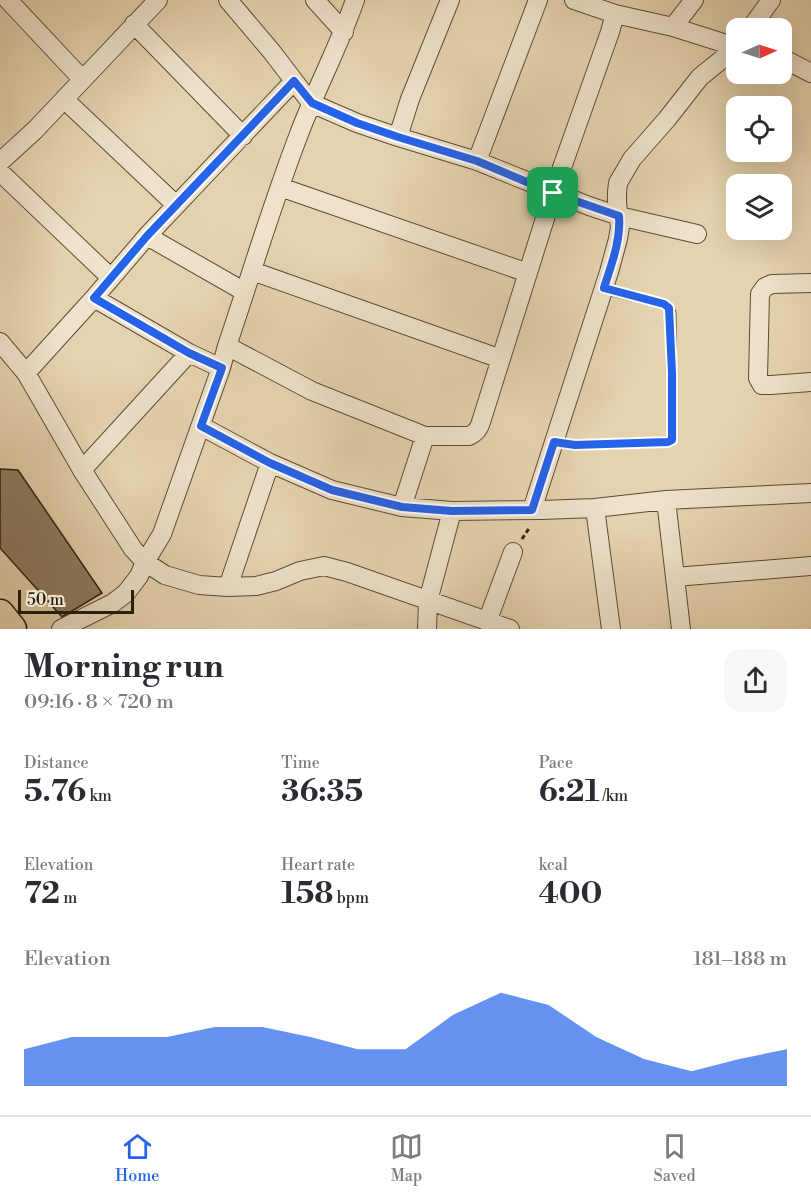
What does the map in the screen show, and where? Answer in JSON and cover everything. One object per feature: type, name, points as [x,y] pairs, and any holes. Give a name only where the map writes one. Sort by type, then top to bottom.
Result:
[{"type":"main road","points":[[0,614],[12,629]]},
{"type":"street","points":[[8,0],[82,79]]},
{"type":"street","points":[[0,162],[35,130],[158,0]]},
{"type":"street","points":[[228,0],[312,103],[357,123],[477,161],[553,193],[619,216],[697,234]]},
{"type":"street","points":[[315,0],[344,32]]},
{"type":"street","points":[[61,629],[113,603],[126,593],[139,576],[162,534],[222,368],[227,346],[280,187],[355,0]]},
{"type":"street","points":[[398,137],[410,99],[450,0]]},
{"type":"street","points":[[477,161],[538,0]]},
{"type":"street","points":[[574,0],[615,14],[673,27],[726,44]]},
{"type":"street","points":[[673,27],[694,0]]},
{"type":"street","points":[[758,18],[771,0]]},
{"type":"street","points":[[227,346],[312,391],[425,436],[475,434],[479,429],[553,193],[615,14]]},
{"type":"street","points":[[134,24],[243,136]]},
{"type":"street","points":[[537,510],[554,442],[618,239],[620,227],[617,202],[618,183],[632,159],[700,77],[726,55]]},
{"type":"street","points":[[792,63],[811,73]]},
{"type":"street","points":[[26,373],[147,236],[294,81]]},
{"type":"street","points":[[64,99],[176,205]]},
{"type":"street","points":[[0,172],[111,277]]},
{"type":"street","points":[[280,187],[528,273]]},
{"type":"street","points":[[147,236],[245,292]]},
{"type":"street","points":[[252,271],[501,359]]},
{"type":"street","points":[[811,283],[772,284],[765,287],[760,294],[758,378],[762,385],[771,386],[811,382]]},
{"type":"street","points":[[94,298],[189,353],[222,368]]},
{"type":"street","points":[[0,342],[26,373],[82,470],[133,549],[145,562],[165,575],[199,585],[256,586],[300,571],[324,566],[347,572],[427,615],[487,622],[510,629]]},
{"type":"street","points":[[82,470],[189,353]]},
{"type":"street","points":[[201,426],[270,463],[332,490],[402,507],[452,511],[595,508],[666,500],[811,492]]},
{"type":"street","points":[[402,507],[425,436]]},
{"type":"street","points":[[228,587],[270,463]]},
{"type":"street","points":[[666,500],[681,629]]},
{"type":"street","points":[[595,508],[611,629]]},
{"type":"street","points":[[427,615],[452,511]]},
{"type":"street","points":[[487,622],[513,552]]},
{"type":"street","points":[[675,577],[811,566]]},
{"type":"lane","points":[[554,442],[575,445],[672,440],[669,308],[664,304],[604,288]]},
{"type":"path","points":[[513,552],[537,510]]},
{"type":"building","points":[[0,469],[18,470],[102,593],[62,617],[0,548]]},
{"type":"route","points":[[294,81],[312,103],[357,123],[477,161],[553,193],[619,216],[618,239],[604,288],[664,304],[669,308],[673,434],[672,440],[668,442],[575,445],[554,442],[532,510],[452,511],[402,507],[332,490],[270,463],[201,426],[222,368],[189,353],[94,298],[119,266],[294,81]]}]
